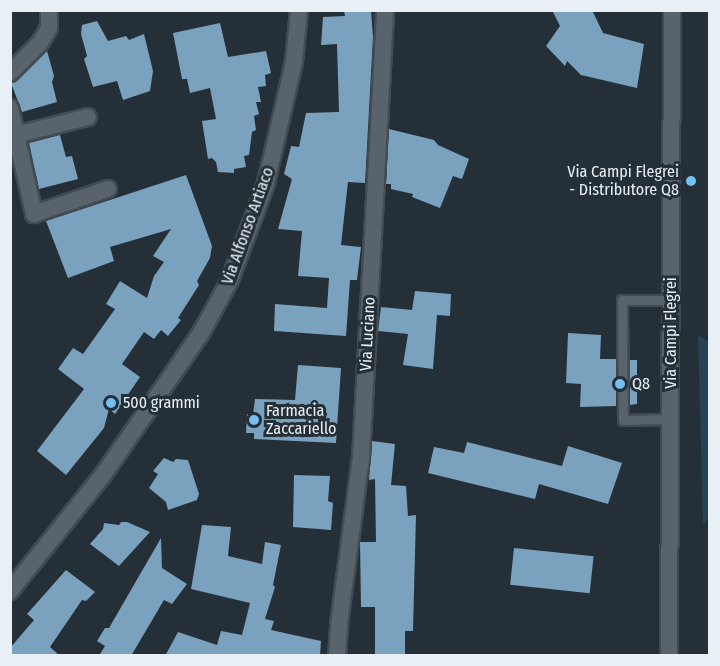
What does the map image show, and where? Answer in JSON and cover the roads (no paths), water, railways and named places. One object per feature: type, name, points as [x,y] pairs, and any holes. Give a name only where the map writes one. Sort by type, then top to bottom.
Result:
[{"type":"main road","points":[[10,73],[40,43],[48,28],[49,10]]},
{"type":"main road","name":"Via Alfonso Artiaco","points":[[10,591],[110,465],[201,333],[230,280],[266,183],[294,62],[299,10]]},
{"type":"main road","name":"Via Luciano","points":[[337,656],[339,624],[361,457],[385,10]]},
{"type":"main road","name":"Via Campi Flegrei","points":[[669,656],[672,10]]},
{"type":"main road","points":[[10,108],[34,214],[108,189]]},
{"type":"main road","points":[[16,135],[88,117]]},
{"type":"lane","points":[[670,419],[622,420],[622,300],[671,300]]},
{"type":"place","name":"Via Campi Flegrei - Distributore Q8","points":[[691,181]]},
{"type":"place","name":"Q8","points":[[620,384]]},
{"type":"place","name":"500 grammi","points":[[111,403]]},
{"type":"place","name":"Farmacia Zaccariello","points":[[254,420]]}]
